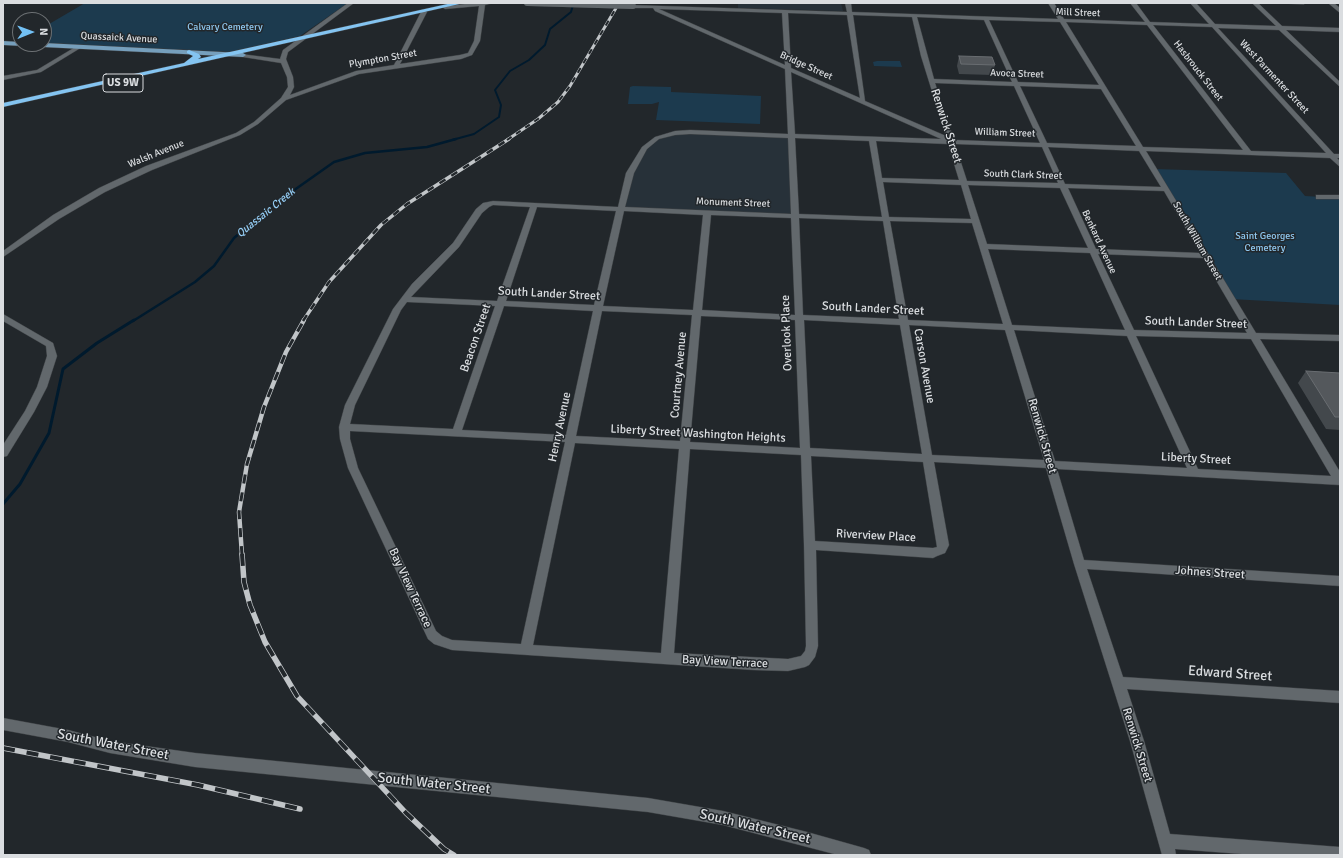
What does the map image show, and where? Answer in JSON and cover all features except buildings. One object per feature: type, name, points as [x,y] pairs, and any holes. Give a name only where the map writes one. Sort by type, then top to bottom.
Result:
[{"type":"highway","name":"Quassaick Avenue","points":[[234,54],[461,3]]},
{"type":"highway","name":"Quassaick Avenue","points":[[243,55],[297,41]]},
{"type":"highway","points":[[176,68],[196,58],[197,55],[189,52]]},
{"type":"highway","name":"US 9W","points":[[3,105],[234,54]]},
{"type":"highway","name":"US 9W","points":[[3,110],[243,55]]},
{"type":"main road","name":"Quassaick Avenue","points":[[3,43],[243,55]]},
{"type":"street","points":[[243,55],[283,61],[285,50],[351,3]]},
{"type":"street","points":[[445,7],[490,3]]},
{"type":"street","name":"Mill Street","points":[[527,3],[1150,25],[1340,30]]},
{"type":"street","points":[[655,7],[664,3]]},
{"type":"street","points":[[848,3],[864,98],[862,101]]},
{"type":"street","name":"South William Street","points":[[1051,3],[1101,87],[1166,189],[1340,480]]},
{"type":"street","name":"Hasbrouck Street","points":[[1133,3],[1248,152]]},
{"type":"street","name":"West Parmenter Street","points":[[1193,3],[1340,165]]},
{"type":"street","points":[[1255,3],[1340,85]]},
{"type":"street","points":[[1331,3],[1340,10]]},
{"type":"street","name":"Plympton Street","points":[[284,99],[353,73],[466,56],[476,47],[482,4]]},
{"type":"street","name":"Bridge Street","points":[[655,7],[657,10],[951,142]]},
{"type":"street","points":[[396,66],[424,12]]},
{"type":"street","name":"Overlook Place","points":[[785,12],[810,545],[811,653]]},
{"type":"street","name":"Renwick Street","points":[[914,16],[932,81],[1168,848]]},
{"type":"street","name":"Benkard Avenue","points":[[986,19],[1196,473]]},
{"type":"street","points":[[3,78],[39,72],[79,47]]},
{"type":"street","name":"Walsh Avenue","points":[[3,255],[56,217],[102,190],[149,168],[238,134],[260,120],[284,99],[291,87],[291,82],[283,61]]},
{"type":"street","name":"Avoca Street","points":[[932,81],[1101,87]]},
{"type":"street","name":"William Street","points":[[620,209],[630,173],[644,148],[657,138],[675,133],[690,132],[1340,156]]},
{"type":"street","name":"Carson Avenue","points":[[872,139],[943,545],[941,550]]},
{"type":"street","name":"South Clark Street","points":[[880,180],[1166,189]]},
{"type":"street","points":[[1319,197],[1340,198]]},
{"type":"street","name":"Monument Street","points":[[490,203],[795,216],[976,221]]},
{"type":"street","name":"Bay View Terrace","points":[[490,203],[479,211],[456,245],[404,299],[397,309],[350,405],[344,427],[345,439],[353,468],[432,635],[438,640],[452,645],[667,659],[788,665],[805,661],[811,653]]},
{"type":"street","name":"Beacon Street","points":[[456,434],[534,205]]},
{"type":"street","name":"Henry Avenue","points":[[526,649],[620,209]]},
{"type":"street","name":"Courtney Avenue","points":[[667,659],[707,212]]},
{"type":"street","points":[[983,246],[1205,256]]},
{"type":"street","name":"South Lander Street","points":[[404,299],[1130,333],[1340,338]]},
{"type":"street","points":[[3,316],[50,345],[52,356],[42,387],[3,453]]},
{"type":"street","name":"Liberty Street Washington Heights","points":[[344,427],[1050,465]]},
{"type":"street","name":"Liberty Street","points":[[1050,465],[1340,480]]},
{"type":"street","name":"Riverview Place","points":[[810,545],[933,553],[941,550]]},
{"type":"street","name":"Johnes Street","points":[[1080,564],[1340,581]]},
{"type":"street","name":"Edward Street","points":[[1118,683],[1340,696]]},
{"type":"street","name":"South Water Street","points":[[3,724],[68,736],[110,747],[195,760],[648,805],[723,818],[807,838],[864,855]]},
{"type":"street","points":[[1168,848],[1340,854]]},
{"type":"shaded area","points":[[738,3],[841,3],[843,11],[738,8]]},
{"type":"shaded area","points":[[675,133],[792,136],[795,216],[620,209],[626,186],[649,142]]},
{"type":"green space","name":"Calvary Cemetery","points":[[85,3],[348,3],[300,36],[231,52],[52,43],[52,22]]},
{"type":"green space","points":[[900,61],[902,67],[874,66],[873,62]]},
{"type":"green space","points":[[630,87],[671,87],[671,92],[761,96],[760,124],[656,120],[659,102],[652,104],[628,104]]},
{"type":"green space","name":"Saint Georges Cemetery","points":[[1153,169],[1286,173],[1305,196],[1340,198],[1340,305],[1231,299]]},
{"type":"waterway","name":"Quassaic Creek","points":[[452,140],[474,134],[499,117],[501,105],[495,90],[510,71],[529,60],[545,45],[550,29],[571,12],[573,5]]},
{"type":"waterway","name":"Quassaic Creek","points":[[133,321],[195,282],[214,266],[234,238],[273,205],[334,162],[365,153],[427,147],[456,139]]},
{"type":"waterway","name":"Quassaic Creek","points":[[3,504],[20,484],[49,433],[63,369],[97,343],[134,320]]},
{"type":"railway","points":[[507,140],[538,119],[558,102],[570,86],[619,3]]},
{"type":"railway","points":[[303,321],[329,282],[381,225],[407,204],[509,139]]},
{"type":"railway","points":[[242,555],[239,512],[247,464],[264,407],[286,352],[304,320]]},
{"type":"railway","points":[[242,554],[244,582],[250,605],[265,642],[297,696],[406,813],[444,849],[454,855]]},
{"type":"railway","points":[[3,748],[198,785],[300,809]]}]
